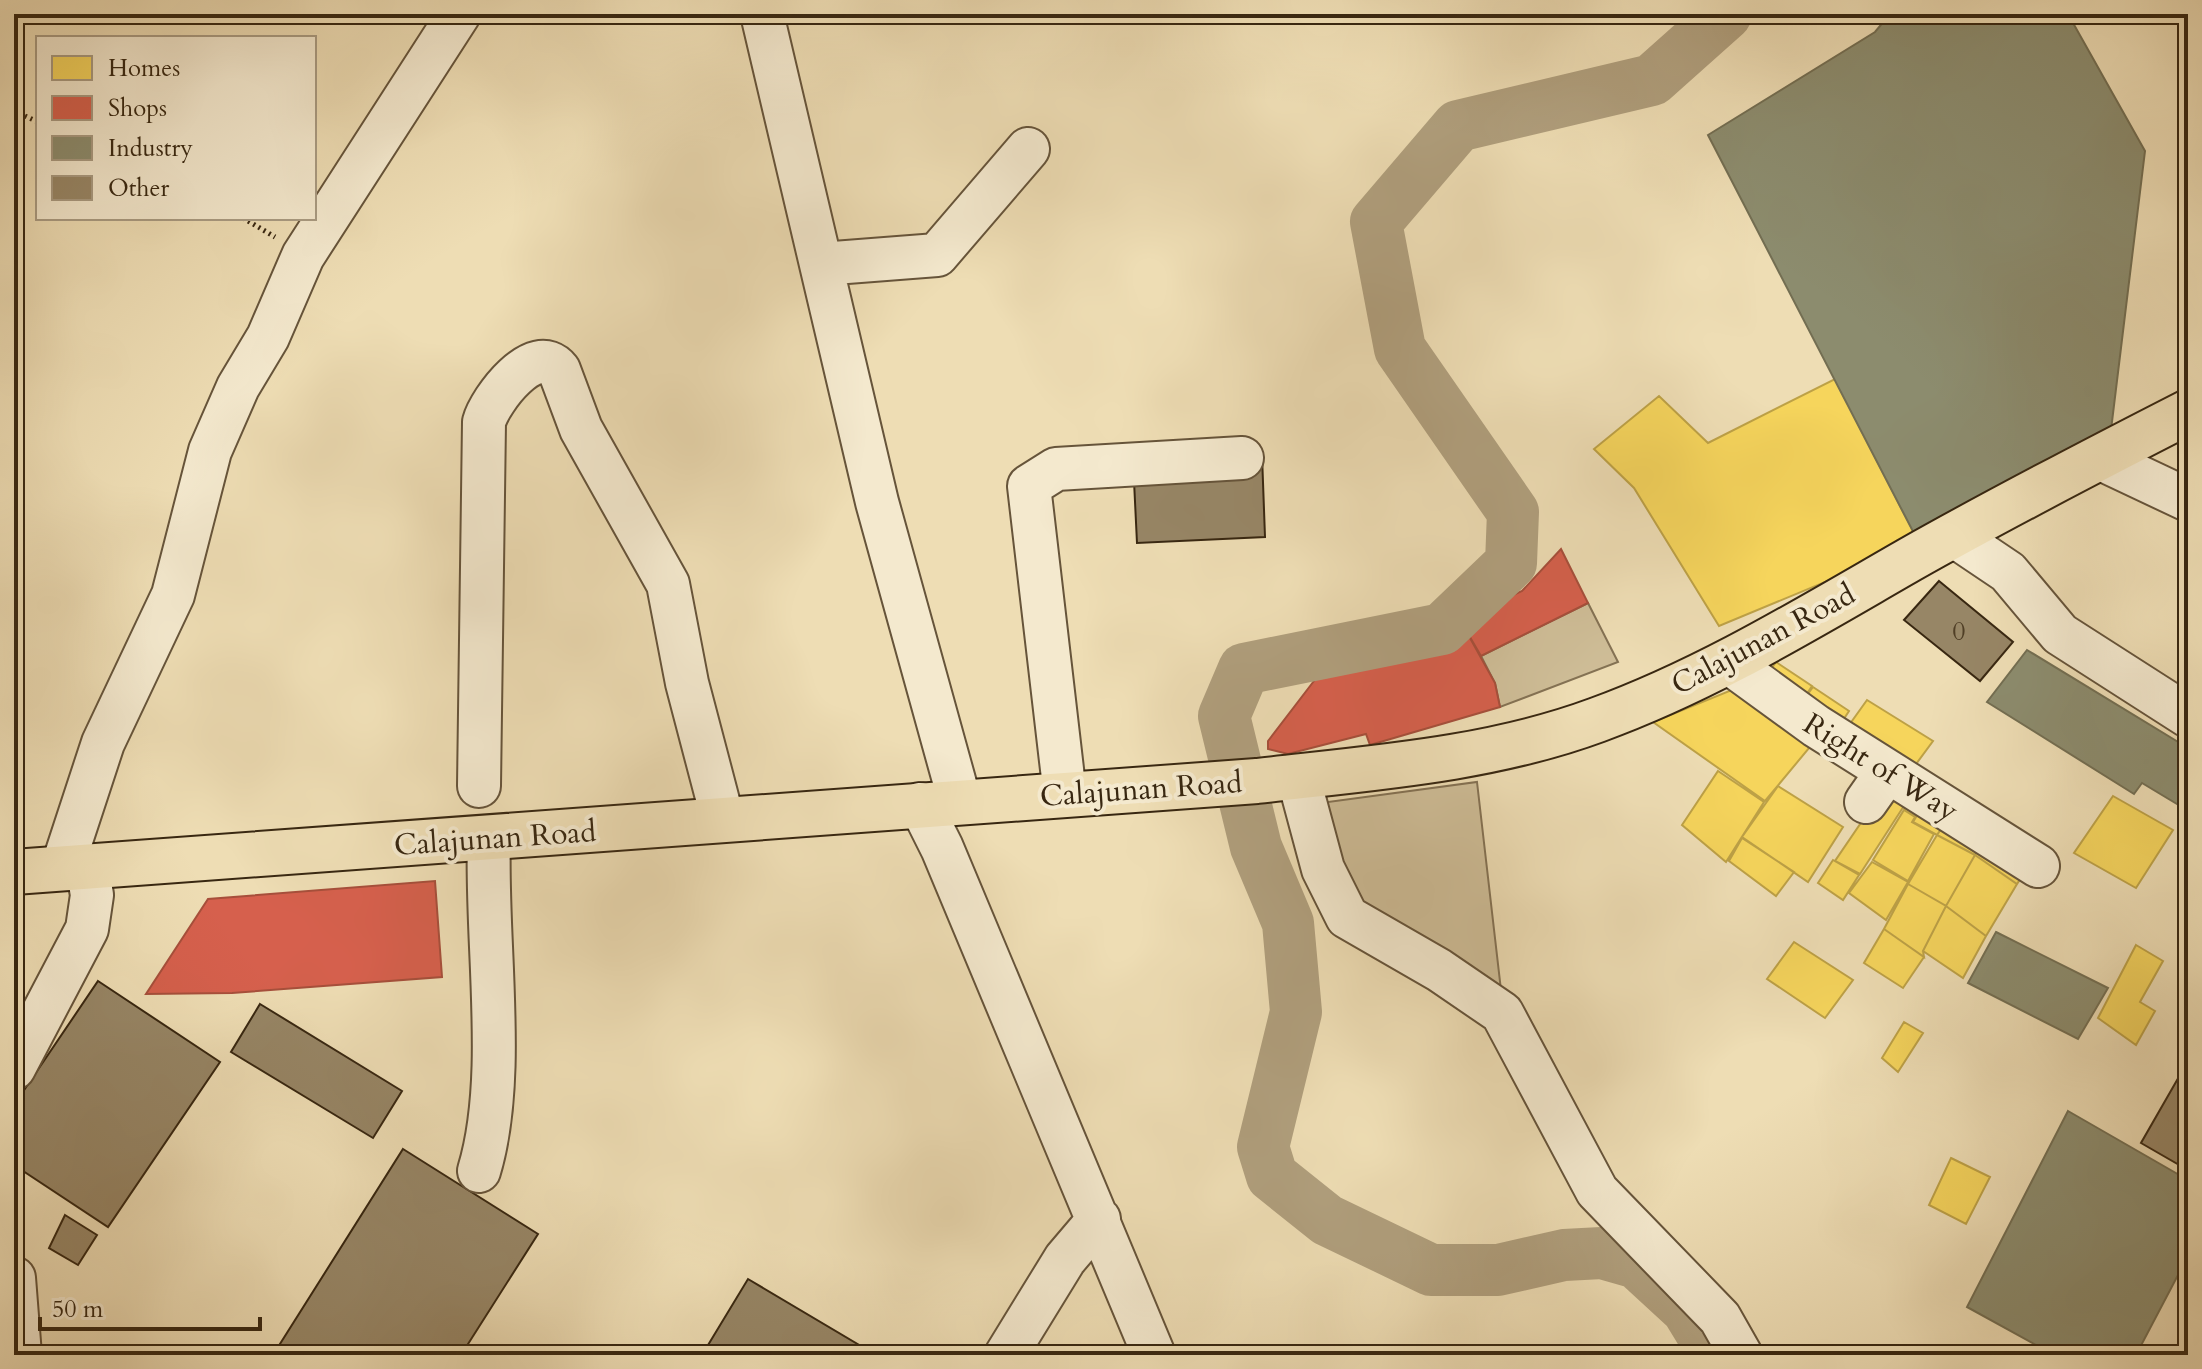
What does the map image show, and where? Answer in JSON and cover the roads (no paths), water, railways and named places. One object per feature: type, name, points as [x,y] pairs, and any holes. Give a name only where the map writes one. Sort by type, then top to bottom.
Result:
[{"type":"main road","name":"Calajunan Road","points":[[14,872],[1181,787],[1431,761],[1522,742],[1595,721],[1728,662],[1953,535],[2188,412]]},
{"type":"street","points":[[14,1068],[87,929],[92,895],[75,867],[103,743],[173,595],[210,451],[238,387],[268,337],[303,256],[459,14]]},
{"type":"street","points":[[762,14],[877,502],[940,803],[1154,1355]]},
{"type":"street","points":[[821,264],[937,255],[1028,149]]},
{"type":"street","points":[[479,786],[484,422],[488,407],[510,381],[532,364],[553,363],[559,370],[586,441],[668,584],[687,683],[723,820]]},
{"type":"street","points":[[1065,795],[1029,486],[1056,469],[1242,458]]},
{"type":"street","points":[[2099,458],[2188,500]]},
{"type":"street","points":[[1953,535],[2008,572],[2060,634],[2188,716]]},
{"type":"street","name":"Right of Way","points":[[1728,662],[1877,787],[2038,866]]},
{"type":"street","points":[[1278,778],[1347,917],[1439,970],[1502,1013],[1597,1191],[1720,1318],[1741,1355]]},
{"type":"street","points":[[479,1171],[490,1126],[492,1041],[486,897],[489,838]]},
{"type":"street","points":[[1006,1355],[1065,1259],[1099,1219]]},
{"type":"street","points":[[14,1278],[20,1355]]},
{"type":"waterway","points":[[1715,1355],[1687,1309],[1637,1263],[1602,1253],[1564,1255],[1498,1270],[1431,1270],[1327,1220],[1272,1176],[1263,1147],[1296,1012],[1288,923],[1256,847],[1224,716],[1244,669],[1442,629],[1511,563],[1513,512],[1400,349],[1376,222],[1458,126],[1652,80],[1726,14]]}]
